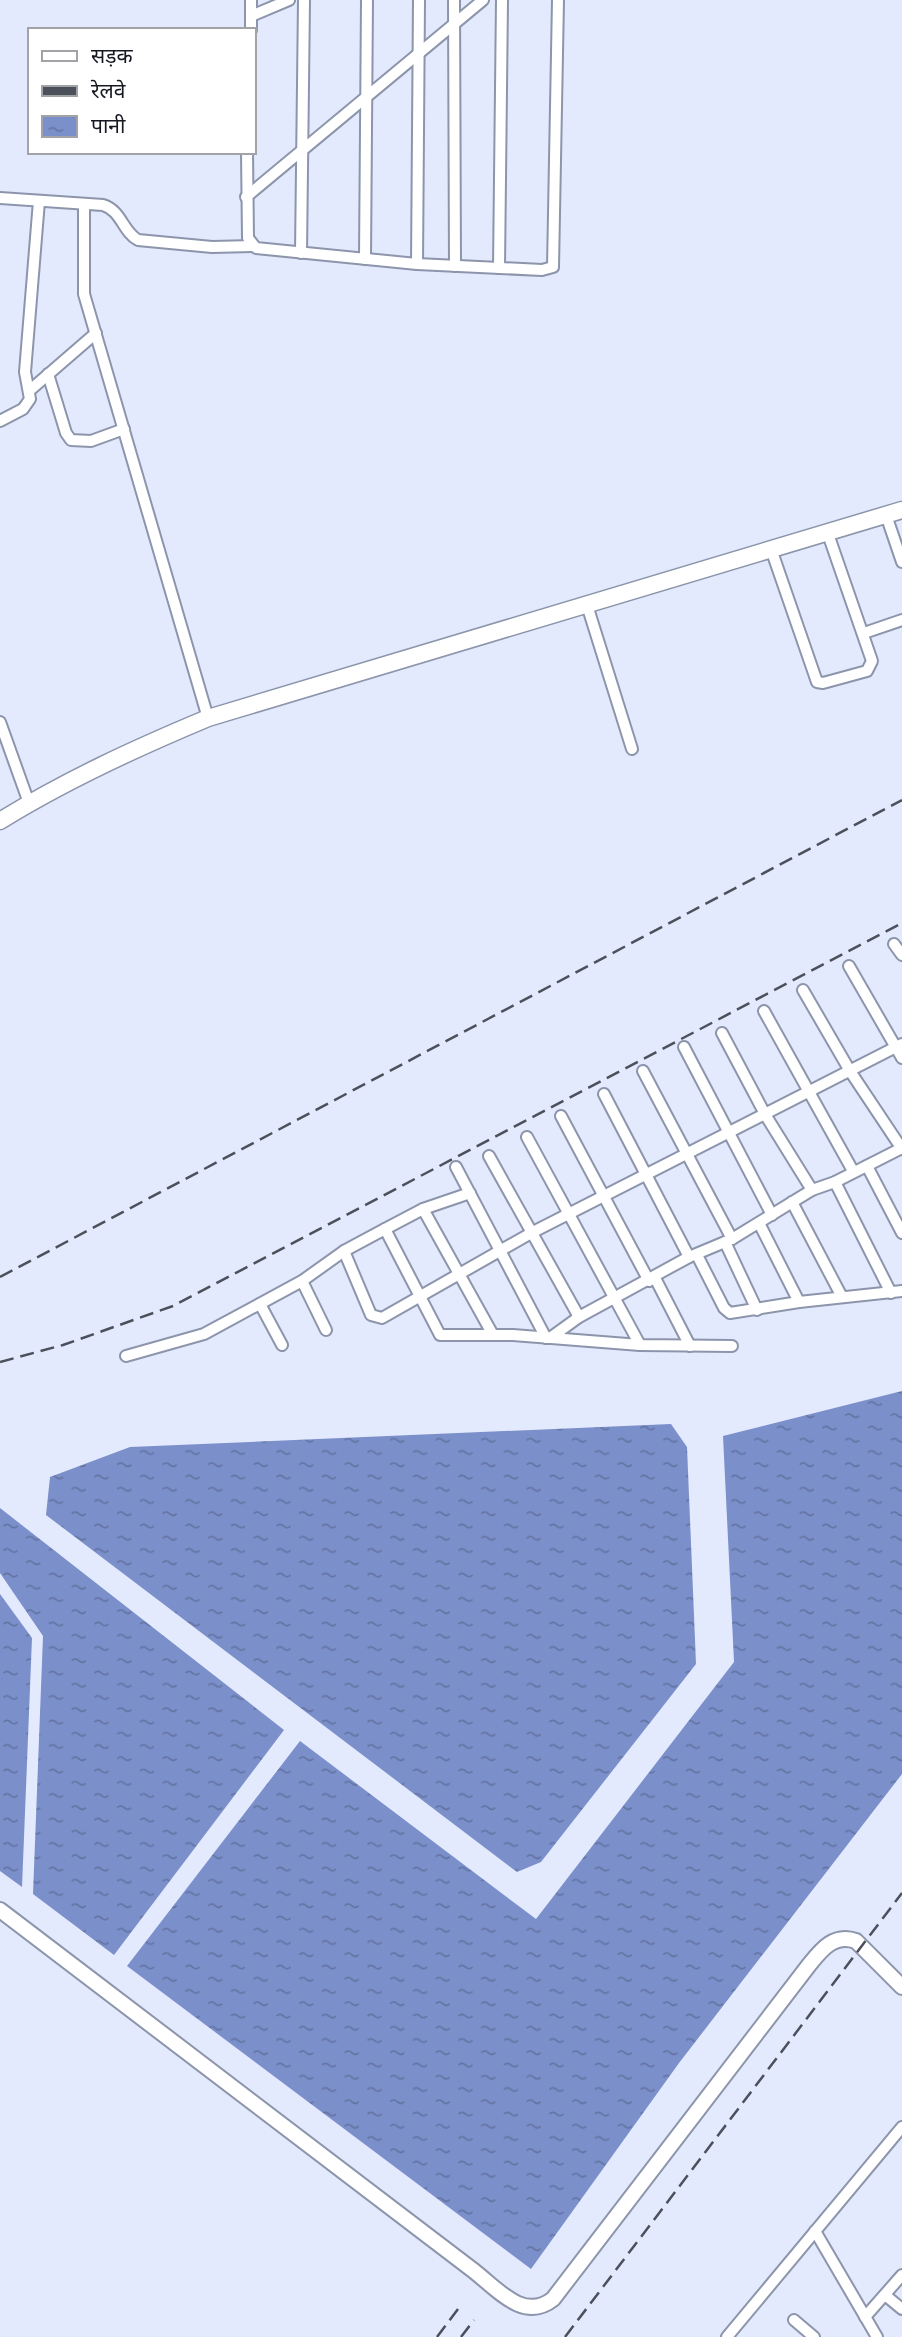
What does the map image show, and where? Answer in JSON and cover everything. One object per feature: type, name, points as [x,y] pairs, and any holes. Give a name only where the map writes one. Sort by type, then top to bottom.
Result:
[{"type":"main road","points":[[0,821],[121,754],[208,718],[894,512]]},
{"type":"street","points":[[251,0],[251,28]]},
{"type":"street","points":[[251,16],[289,0]]},
{"type":"street","points":[[301,254],[304,0]]},
{"type":"street","points":[[365,259],[367,0]]},
{"type":"street","points":[[417,264],[419,0]]},
{"type":"street","points":[[454,0],[455,266]]},
{"type":"street","points":[[246,197],[484,0]]},
{"type":"street","points":[[499,268],[502,0]]},
{"type":"street","points":[[0,198],[103,205],[115,211],[130,235],[138,240],[212,247],[253,246],[301,254],[417,264],[542,270],[553,267],[558,0]]},
{"type":"street","points":[[247,154],[248,238],[253,246]]},
{"type":"street","points":[[0,421],[28,404],[29,391],[25,372],[38,201]]},
{"type":"street","points":[[84,204],[82,280],[208,718]]},
{"type":"street","points":[[29,391],[96,333]]},
{"type":"street","points":[[48,374],[66,433],[71,440],[82,443],[124,429]]},
{"type":"street","points":[[894,512],[902,562]]},
{"type":"street","points":[[771,549],[817,682],[823,683],[870,669],[872,661],[864,633],[827,531]]},
{"type":"street","points":[[587,605],[632,749]]},
{"type":"street","points":[[864,633],[902,620]]},
{"type":"street","points":[[0,722],[29,803]]},
{"type":"street","points":[[894,944],[902,956]]},
{"type":"street","points":[[849,967],[899,1045],[902,1058]]},
{"type":"street","points":[[548,1338],[579,1317],[693,1256],[729,1241],[812,1190],[835,1182],[902,1148],[850,1071],[803,990]]},
{"type":"street","points":[[764,1011],[853,1171]]},
{"type":"street","points":[[722,1033],[766,1116],[812,1190]]},
{"type":"street","points":[[344,1251],[373,1318],[382,1318],[533,1232],[686,1152],[766,1116],[899,1045]]},
{"type":"street","points":[[684,1047],[772,1215]]},
{"type":"street","points":[[643,1071],[729,1241],[757,1310]]},
{"type":"street","points":[[604,1094],[646,1175],[727,1311],[757,1310],[799,1301],[896,1292],[835,1182]]},
{"type":"street","points":[[561,1116],[690,1346]]},
{"type":"street","points":[[527,1137],[640,1345]]},
{"type":"street","points":[[489,1156],[579,1317]]},
{"type":"street","points":[[867,1166],[902,1233]]},
{"type":"street","points":[[456,1167],[548,1338]]},
{"type":"street","points":[[127,1356],[195,1337],[302,1281],[344,1251],[423,1209],[470,1193]]},
{"type":"street","points":[[792,1202],[842,1297]]},
{"type":"street","points":[[423,1209],[493,1335]]},
{"type":"street","points":[[759,1223],[799,1301]]},
{"type":"street","points":[[385,1229],[440,1335],[493,1335],[640,1345],[732,1346]]},
{"type":"street","points":[[302,1281],[326,1330]]},
{"type":"street","points":[[260,1304],[282,1345]]},
{"type":"street","points":[[0,1910],[529,2310],[541,2309],[553,2300],[800,1976],[830,1943],[846,1937],[856,1941],[902,1987]]},
{"type":"street","points":[[727,2337],[902,2127]]},
{"type":"street","points":[[815,2231],[877,2337]]},
{"type":"street","points":[[865,2318],[902,2274]]},
{"type":"street","points":[[885,2295],[902,2309]]},
{"type":"street","points":[[794,2320],[814,2337]]},
{"type":"water","points":[[902,1391],[902,1774],[679,2063],[531,2269],[127,1966],[300,1741],[536,1919],[734,1662],[723,1436]]},
{"type":"water","points":[[671,1424],[687,1447],[696,1664],[541,1862],[517,1872],[46,1515],[50,1477],[130,1447]]},
{"type":"water","points":[[0,1508],[284,1730],[114,1955],[33,1894],[43,1636],[0,1573]]},
{"type":"water","points":[[0,1594],[32,1638],[22,1887],[0,1871]]},
{"type":"railway","points":[[0,1277],[902,800]]},
{"type":"railway","points":[[0,1362],[63,1345],[173,1306],[902,923]]},
{"type":"railway","points":[[565,2337],[902,1893]]},
{"type":"railway","points":[[437,2337],[458,2309]]},
{"type":"railway","points":[[461,2337],[474,2320]]}]
